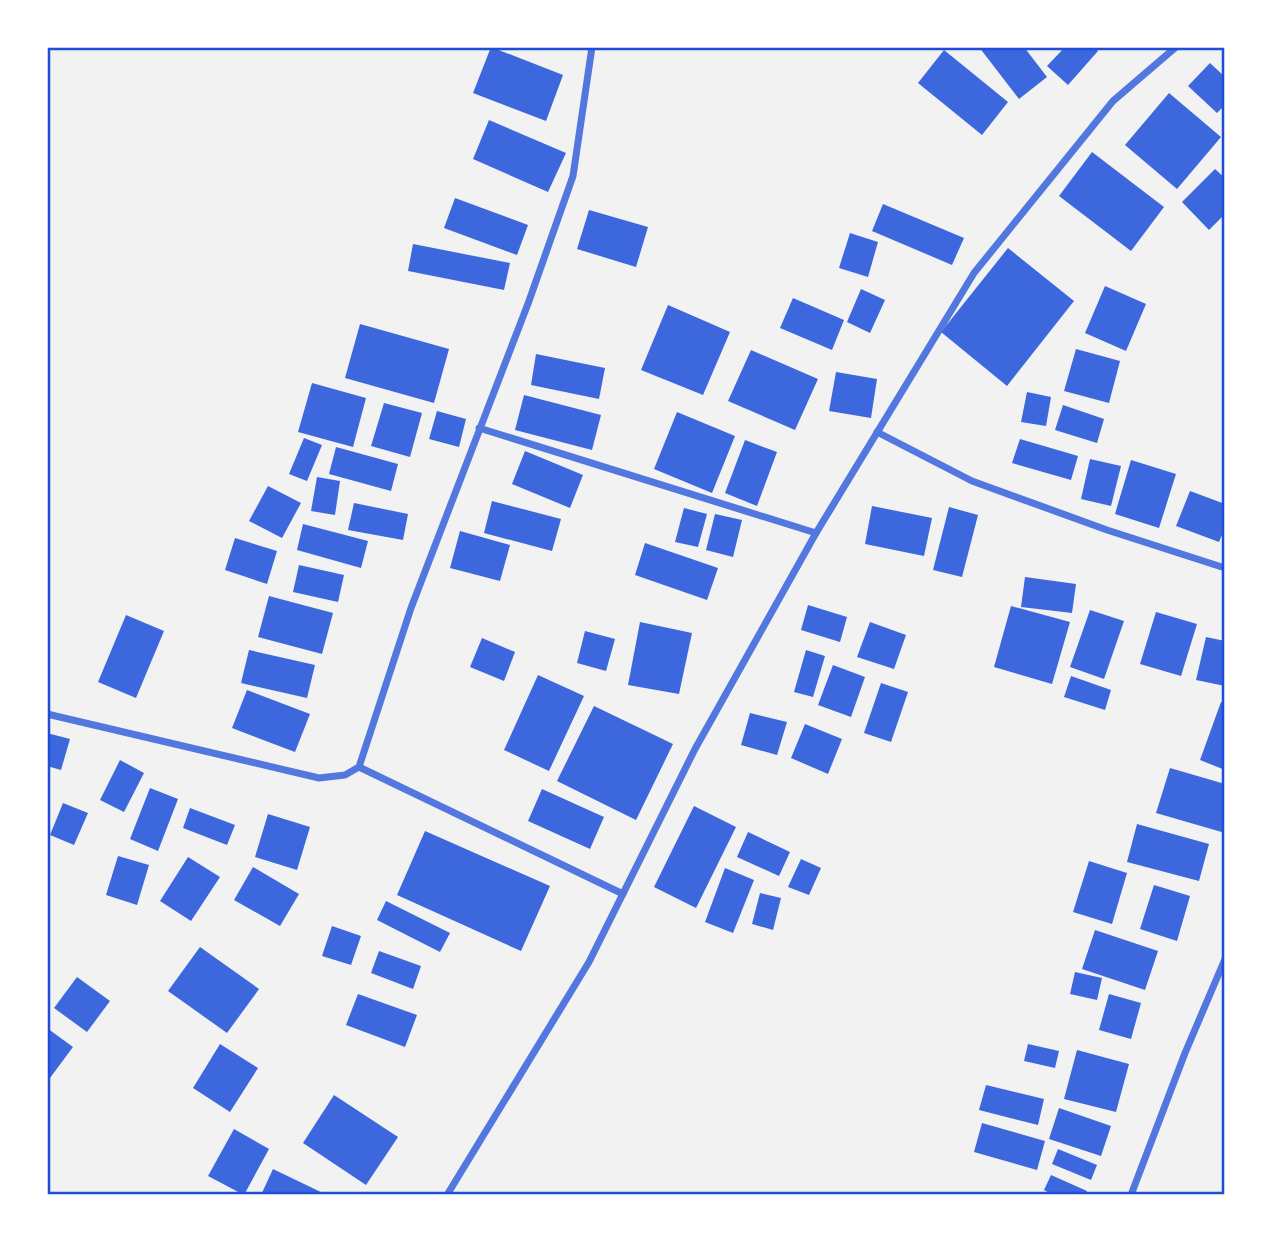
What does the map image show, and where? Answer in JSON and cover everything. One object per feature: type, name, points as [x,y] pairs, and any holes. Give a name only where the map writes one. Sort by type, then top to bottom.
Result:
[{"type":"street","points":[[47,714],[319,778],[345,775],[359,767],[411,608],[573,176],[592,47]]},
{"type":"street","points":[[447,1195],[590,962],[695,749],[816,533],[974,273],[1113,101],[1176,47]]},
{"type":"street","points":[[479,429],[816,533]]},
{"type":"street","points":[[877,432],[972,481],[1107,530],[1225,568]]},
{"type":"street","points":[[359,767],[623,894]]},
{"type":"street","points":[[1131,1195],[1185,1053],[1225,959]]},
{"type":"building","points":[[491,47],[563,75],[546,121],[473,93]]},
{"type":"building","points":[[979,47],[1024,47],[1047,77],[1019,99]]},
{"type":"building","points":[[1065,47],[1093,47],[1098,51],[1068,85],[1047,66]]},
{"type":"building","points":[[944,50],[1008,102],[982,135],[918,83]]},
{"type":"building","points":[[1210,63],[1225,77],[1225,105],[1217,113],[1188,86]]},
{"type":"building","points":[[1169,93],[1221,137],[1177,189],[1125,145]]},
{"type":"building","points":[[489,120],[566,153],[548,192],[473,159]]},
{"type":"building","points":[[1092,152],[1164,207],[1131,251],[1059,196]]},
{"type":"building","points":[[1215,169],[1225,178],[1225,214],[1209,230],[1182,202]]},
{"type":"building","points":[[455,198],[528,225],[517,255],[444,228]]},
{"type":"building","points":[[883,204],[964,238],[952,265],[872,231]]},
{"type":"building","points":[[589,210],[648,227],[636,267],[577,249]]},
{"type":"building","points":[[850,233],[878,242],[868,277],[839,268]]},
{"type":"building","points":[[413,244],[510,263],[504,290],[408,271]]},
{"type":"building","points":[[1008,248],[1074,301],[1007,386],[941,332]]},
{"type":"building","points":[[1105,286],[1146,304],[1126,351],[1085,333]]},
{"type":"building","points":[[861,289],[885,300],[870,333],[847,322]]},
{"type":"building","points":[[793,298],[844,320],[832,350],[780,328]]},
{"type":"building","points":[[668,305],[730,332],[703,395],[641,370]]},
{"type":"building","points":[[360,324],[449,349],[434,403],[345,378]]},
{"type":"building","points":[[1076,349],[1120,361],[1109,403],[1064,391]]},
{"type":"building","points":[[751,350],[818,379],[795,430],[728,401]]},
{"type":"building","points":[[536,354],[605,368],[599,399],[531,385]]},
{"type":"building","points":[[836,372],[877,379],[871,418],[829,411]]},
{"type":"building","points":[[312,383],[366,398],[353,447],[298,432]]},
{"type":"building","points":[[1027,392],[1051,397],[1046,426],[1021,422]]},
{"type":"building","points":[[524,395],[601,415],[592,450],[515,430]]},
{"type":"building","points":[[384,403],[422,413],[410,457],[371,446]]},
{"type":"building","points":[[1063,405],[1104,419],[1097,443],[1055,430]]},
{"type":"building","points":[[437,411],[466,419],[459,447],[429,439]]},
{"type":"building","points":[[677,412],[735,436],[712,493],[654,469]]},
{"type":"building","points":[[304,438],[322,445],[307,481],[289,474]]},
{"type":"building","points":[[1020,439],[1078,456],[1071,480],[1012,463]]},
{"type":"building","points":[[745,440],[777,452],[757,506],[725,493]]},
{"type":"building","points":[[336,447],[398,464],[391,491],[329,474]]},
{"type":"building","points":[[525,451],[583,475],[570,508],[512,484]]},
{"type":"building","points":[[1090,459],[1121,466],[1111,506],[1081,499]]},
{"type":"building","points":[[1131,460],[1176,474],[1159,528],[1115,514]]},
{"type":"building","points":[[317,477],[340,481],[335,515],[311,511]]},
{"type":"building","points":[[268,486],[301,503],[282,538],[249,521]]},
{"type":"building","points":[[1190,491],[1225,504],[1225,528],[1219,542],[1176,526]]},
{"type":"building","points":[[492,501],[561,519],[552,551],[484,533]]},
{"type":"building","points":[[354,503],[408,514],[403,540],[348,530]]},
{"type":"building","points":[[872,506],[932,518],[924,556],[865,544]]},
{"type":"building","points":[[949,507],[978,515],[962,577],[933,570]]},
{"type":"building","points":[[684,508],[707,514],[698,547],[675,542]]},
{"type":"building","points":[[715,514],[742,520],[733,557],[706,550]]},
{"type":"building","points":[[303,524],[368,541],[361,568],[297,550]]},
{"type":"building","points":[[460,531],[510,545],[500,581],[450,568]]},
{"type":"building","points":[[235,538],[277,551],[267,584],[225,570]]},
{"type":"building","points":[[645,543],[718,568],[707,600],[635,575]]},
{"type":"building","points":[[299,565],[344,575],[338,602],[293,592]]},
{"type":"building","points":[[1025,577],[1076,584],[1072,613],[1021,607]]},
{"type":"building","points":[[269,596],[333,613],[322,654],[258,637]]},
{"type":"building","points":[[808,605],[847,617],[840,642],[801,630]]},
{"type":"building","points":[[1011,606],[1070,622],[1052,684],[994,667]]},
{"type":"building","points":[[1090,610],[1124,621],[1104,679],[1070,667]]},
{"type":"building","points":[[1156,612],[1197,624],[1181,676],[1140,664]]},
{"type":"building","points":[[126,615],[164,631],[136,698],[98,682]]},
{"type":"building","points":[[640,622],[692,633],[679,694],[628,685]]},
{"type":"building","points":[[870,622],[906,635],[894,669],[857,657]]},
{"type":"building","points":[[585,631],[615,639],[606,671],[577,663]]},
{"type":"building","points":[[1206,637],[1225,641],[1225,686],[1196,680]]},
{"type":"building","points":[[482,638],[515,652],[504,681],[470,667]]},
{"type":"building","points":[[249,650],[315,665],[307,698],[241,683]]},
{"type":"building","points":[[806,650],[825,656],[813,697],[794,692]]},
{"type":"building","points":[[833,665],[865,677],[851,717],[818,705]]},
{"type":"building","points":[[538,675],[584,696],[549,771],[504,750]]},
{"type":"building","points":[[1071,676],[1111,690],[1105,710],[1064,697]]},
{"type":"building","points":[[881,683],[908,692],[891,742],[864,733]]},
{"type":"building","points":[[247,690],[310,714],[295,752],[232,728]]},
{"type":"building","points":[[1221,702],[1225,703],[1225,770],[1200,760]]},
{"type":"building","points":[[594,706],[673,744],[636,820],[557,781]]},
{"type":"building","points":[[750,713],[787,722],[777,755],[741,745]]},
{"type":"building","points":[[805,724],[842,739],[828,774],[791,758]]},
{"type":"building","points":[[47,733],[70,739],[61,770],[47,766]]},
{"type":"building","points":[[120,760],[144,773],[124,812],[100,800]]},
{"type":"building","points":[[1170,768],[1225,784],[1225,833],[1156,813]]},
{"type":"building","points":[[150,788],[178,799],[158,851],[130,839]]},
{"type":"building","points":[[542,789],[604,817],[590,849],[528,821]]},
{"type":"building","points":[[63,803],[88,813],[74,845],[50,835]]},
{"type":"building","points":[[694,806],[736,827],[696,908],[654,887]]},
{"type":"building","points":[[190,808],[235,825],[227,845],[183,828]]},
{"type":"building","points":[[268,814],[310,827],[297,870],[255,857]]},
{"type":"building","points":[[1137,824],[1209,844],[1199,881],[1127,862]]},
{"type":"building","points":[[425,831],[550,886],[521,951],[397,895]]},
{"type":"building","points":[[748,832],[790,852],[779,876],[737,857]]},
{"type":"building","points":[[118,856],[149,865],[137,905],[106,895]]},
{"type":"building","points":[[188,857],[220,877],[191,921],[160,901]]},
{"type":"building","points":[[801,859],[821,868],[809,895],[788,887]]},
{"type":"building","points":[[1089,861],[1127,873],[1112,924],[1073,912]]},
{"type":"building","points":[[253,867],[299,894],[280,926],[234,900]]},
{"type":"building","points":[[725,868],[754,880],[733,933],[705,922]]},
{"type":"building","points":[[1154,885],[1190,896],[1177,941],[1140,929]]},
{"type":"building","points":[[760,893],[781,898],[773,930],[752,924]]},
{"type":"building","points":[[386,901],[450,933],[440,952],[377,920]]},
{"type":"building","points":[[332,926],[361,936],[351,965],[322,956]]},
{"type":"building","points":[[1095,930],[1158,951],[1145,990],[1082,969]]},
{"type":"building","points":[[200,947],[259,989],[227,1033],[168,991]]},
{"type":"building","points":[[379,951],[421,966],[413,989],[371,973]]},
{"type":"building","points":[[1075,972],[1102,978],[1097,1000],[1070,994]]},
{"type":"building","points":[[77,977],[110,1001],[87,1032],[54,1008]]},
{"type":"building","points":[[358,994],[417,1015],[405,1047],[346,1025]]},
{"type":"building","points":[[1109,994],[1141,1003],[1131,1039],[1099,1030]]},
{"type":"building","points":[[47,1028],[73,1047],[47,1082]]},
{"type":"building","points":[[220,1044],[258,1068],[230,1112],[193,1088]]},
{"type":"building","points":[[1028,1044],[1059,1051],[1055,1068],[1024,1061]]},
{"type":"building","points":[[1077,1050],[1129,1064],[1116,1112],[1064,1099]]},
{"type":"building","points":[[986,1085],[1044,1099],[1038,1125],[979,1110]]},
{"type":"building","points":[[334,1095],[398,1137],[366,1185],[303,1143]]},
{"type":"building","points":[[1059,1108],[1111,1126],[1101,1156],[1049,1139]]},
{"type":"building","points":[[982,1123],[1045,1141],[1037,1170],[974,1152]]},
{"type":"building","points":[[234,1129],[269,1149],[244,1195],[208,1176]]},
{"type":"building","points":[[1058,1149],[1097,1165],[1091,1180],[1052,1164]]},
{"type":"building","points":[[273,1169],[327,1195],[261,1195]]},
{"type":"building","points":[[1051,1175],[1087,1191],[1085,1195],[1053,1195],[1044,1190]]}]
